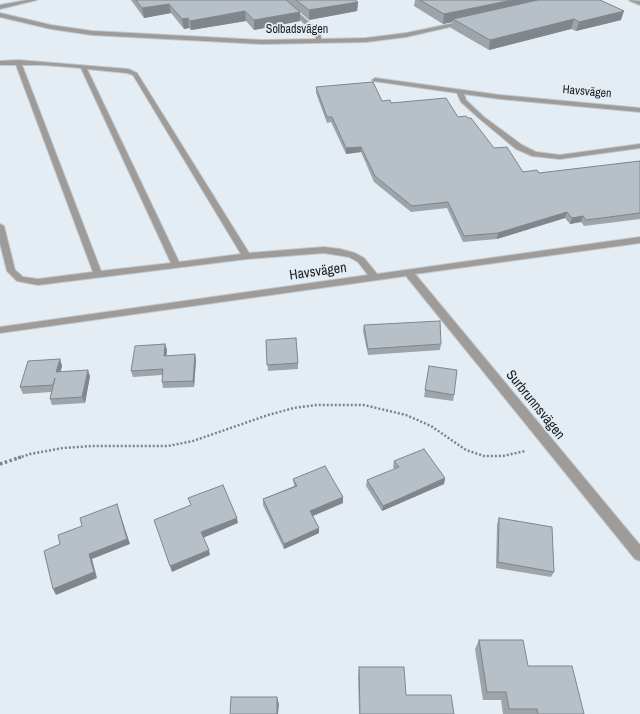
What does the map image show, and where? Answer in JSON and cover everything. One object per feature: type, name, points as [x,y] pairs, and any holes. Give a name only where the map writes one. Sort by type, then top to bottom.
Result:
[{"type":"street","points":[[0,7],[34,0],[24,10],[23,20]]},
{"type":"street","points":[[281,0],[318,33],[319,42]]},
{"type":"street","points":[[632,0],[640,3]]},
{"type":"street","name":"Solbadsvägen","points":[[0,15],[70,30],[107,34],[262,42],[319,42],[385,38],[470,22]]},
{"type":"street","points":[[0,63],[18,62],[83,67],[128,71],[135,74],[247,256]]},
{"type":"street","points":[[18,62],[98,275]]},
{"type":"street","points":[[83,67],[176,265]]},
{"type":"street","name":"Havsvägen","points":[[375,80],[460,92],[640,110]]},
{"type":"street","points":[[460,92],[463,101],[482,118],[519,147],[535,154],[560,157],[640,146]]},
{"type":"street","points":[[0,226],[11,271],[20,279],[38,282],[247,256],[324,250],[352,255],[361,260],[375,278]]},
{"type":"street","name":"Havsvägen","points":[[0,330],[640,240]]},
{"type":"street","name":"Surbrunnsvägen","points":[[409,273],[640,555]]},
{"type":"path","points":[[0,464],[30,454],[63,448],[92,446],[168,446],[193,441],[268,415],[294,408],[317,405],[364,405],[384,408],[406,415],[431,426],[466,450],[484,456],[503,456],[519,453],[548,443]]},
{"type":"building","points":[[136,0],[286,0],[300,12],[254,20],[245,11],[190,21],[188,18],[182,19],[169,4],[142,8]]},
{"type":"building","points":[[296,0],[355,0],[358,2],[309,10]]},
{"type":"building","points":[[420,0],[512,0],[444,14]]},
{"type":"building","points":[[538,0],[600,0],[624,11],[579,22],[574,19],[490,40],[453,19]]},
{"type":"building","points":[[373,82],[382,101],[390,100],[391,103],[446,98],[458,117],[466,116],[471,118],[494,148],[507,147],[523,172],[537,170],[539,173],[640,161],[640,213],[586,220],[583,216],[572,218],[567,212],[498,233],[464,236],[448,202],[412,206],[375,176],[361,147],[346,148],[332,117],[327,117],[316,87]]},
{"type":"building","points":[[440,321],[441,344],[368,349],[364,325]]},
{"type":"building","points":[[296,338],[298,363],[267,365],[266,340]]},
{"type":"building","points":[[165,344],[164,356],[195,354],[193,381],[162,382],[163,369],[131,371],[135,346]]},
{"type":"building","points":[[60,359],[56,372],[88,370],[82,397],[50,399],[55,378],[53,385],[20,387],[28,361]]},
{"type":"building","points":[[429,366],[457,370],[454,395],[425,390]]},
{"type":"building","points":[[424,449],[445,478],[383,506],[367,480],[399,467],[394,461]]},
{"type":"building","points":[[325,466],[343,497],[310,511],[319,528],[284,544],[263,499],[297,486],[293,479]]},
{"type":"building","points":[[223,485],[237,518],[201,532],[209,550],[170,566],[154,520],[191,505],[188,498]]},
{"type":"building","points":[[117,504],[127,539],[89,554],[94,572],[53,589],[44,551],[60,544],[58,535],[82,526],[80,518]]},
{"type":"building","points":[[499,518],[552,527],[554,572],[498,562]]},
{"type":"building","points":[[479,640],[523,640],[528,666],[572,666],[584,714],[538,714],[537,709],[509,709],[506,692],[487,692]]},
{"type":"building","points":[[359,667],[404,667],[406,695],[451,695],[454,714],[360,714]]},
{"type":"building","points":[[231,697],[277,697],[277,714],[230,714]]}]
